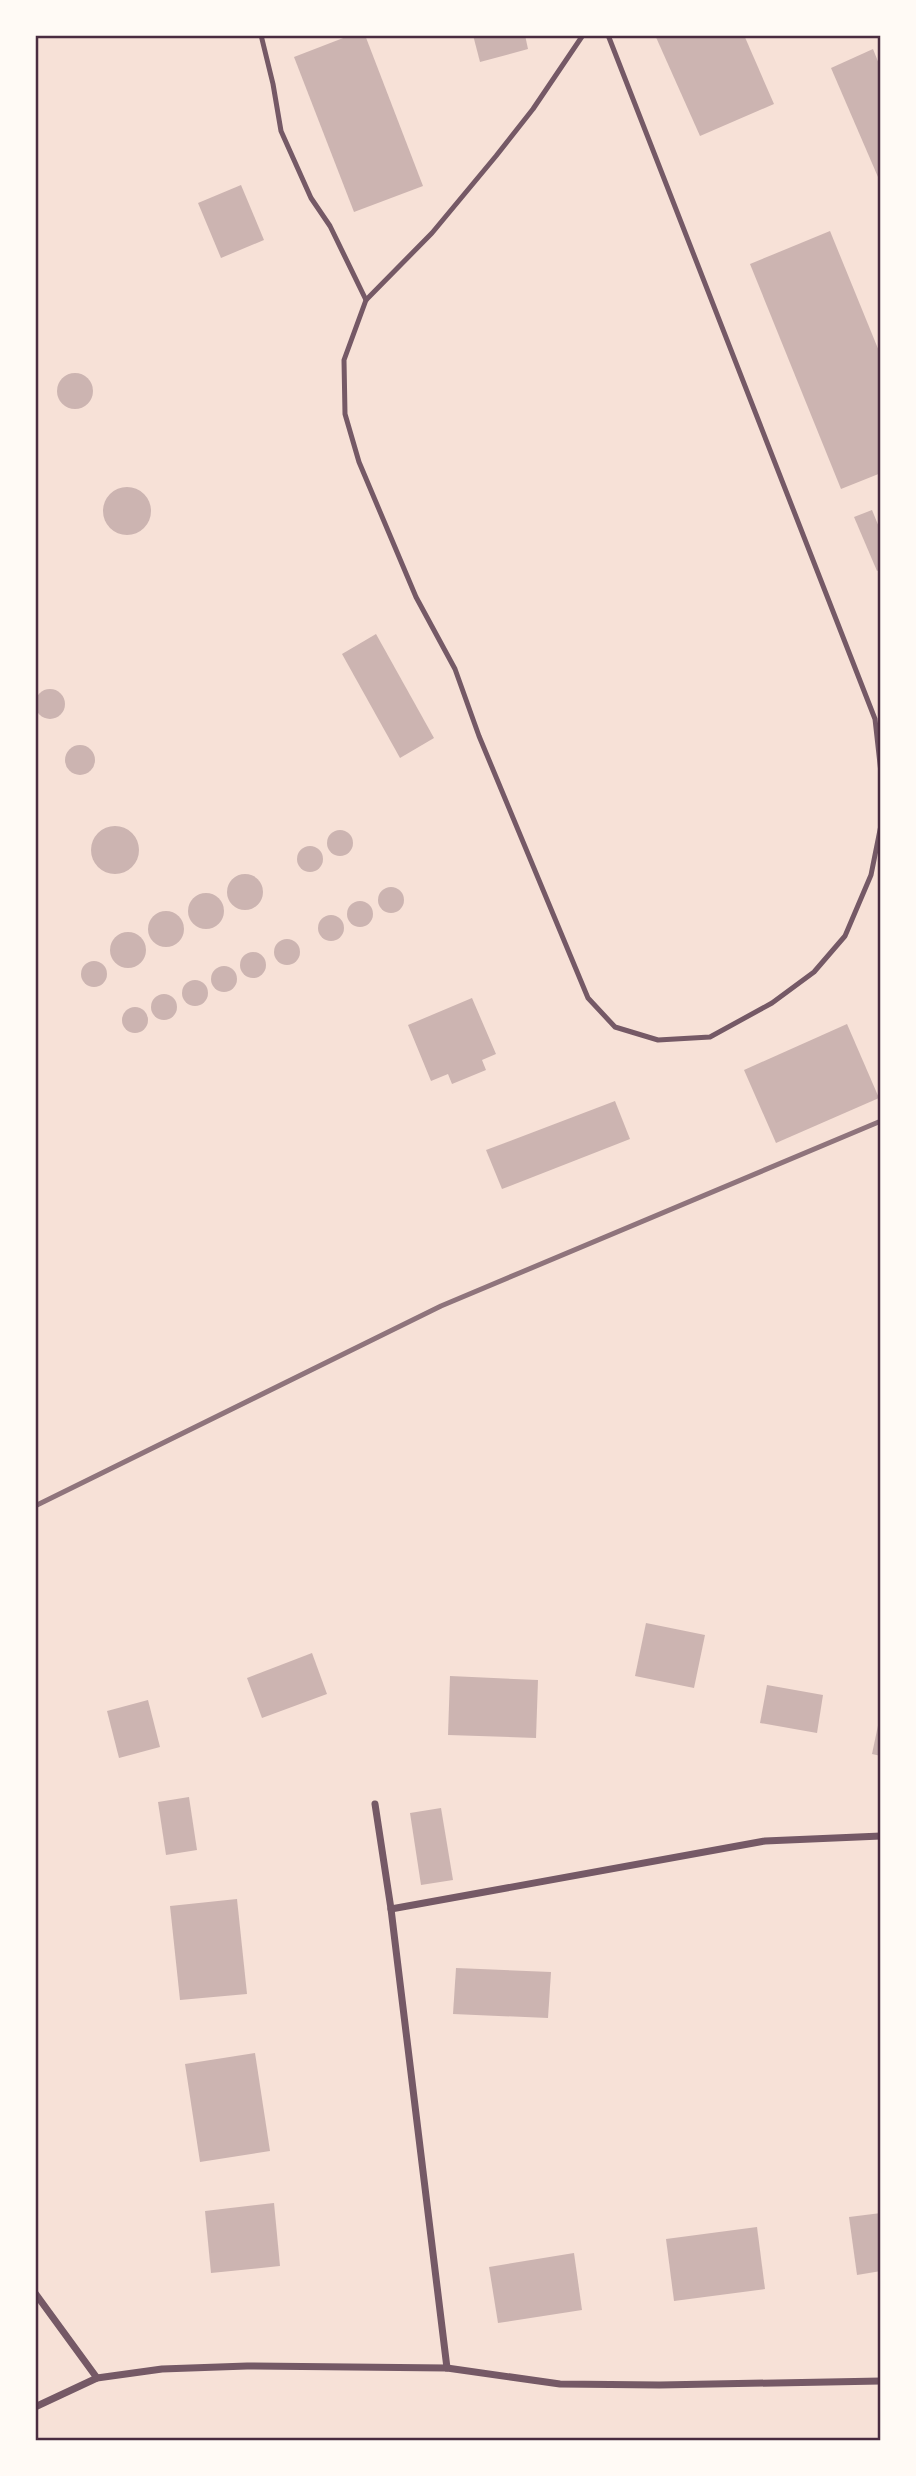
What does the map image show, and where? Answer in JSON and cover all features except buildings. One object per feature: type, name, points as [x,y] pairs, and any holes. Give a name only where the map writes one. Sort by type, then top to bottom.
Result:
[{"type":"street","points":[[375,1804],[391,1909],[447,2368]]},
{"type":"street","points":[[391,1909],[765,1841],[881,1836]]},
{"type":"street","points":[[35,2293],[97,2378]]},
{"type":"street","points":[[35,2406],[97,2378],[162,2369],[247,2365],[447,2368],[560,2384],[881,2381]]},
{"type":"lane","points":[[261,35],[281,131],[311,198],[330,226],[366,300]]},
{"type":"lane","points":[[583,35],[533,109],[496,156],[432,233],[366,300],[344,360],[345,414],[359,462],[416,597],[455,669],[479,736],[588,998],[615,1027],[658,1040],[710,1037],[772,1003],[814,972],[845,936],[871,875],[881,825]]},
{"type":"lane","points":[[608,35],[875,719],[881,773]]},
{"type":"railway","points":[[35,1506],[441,1306],[881,1121]]}]
